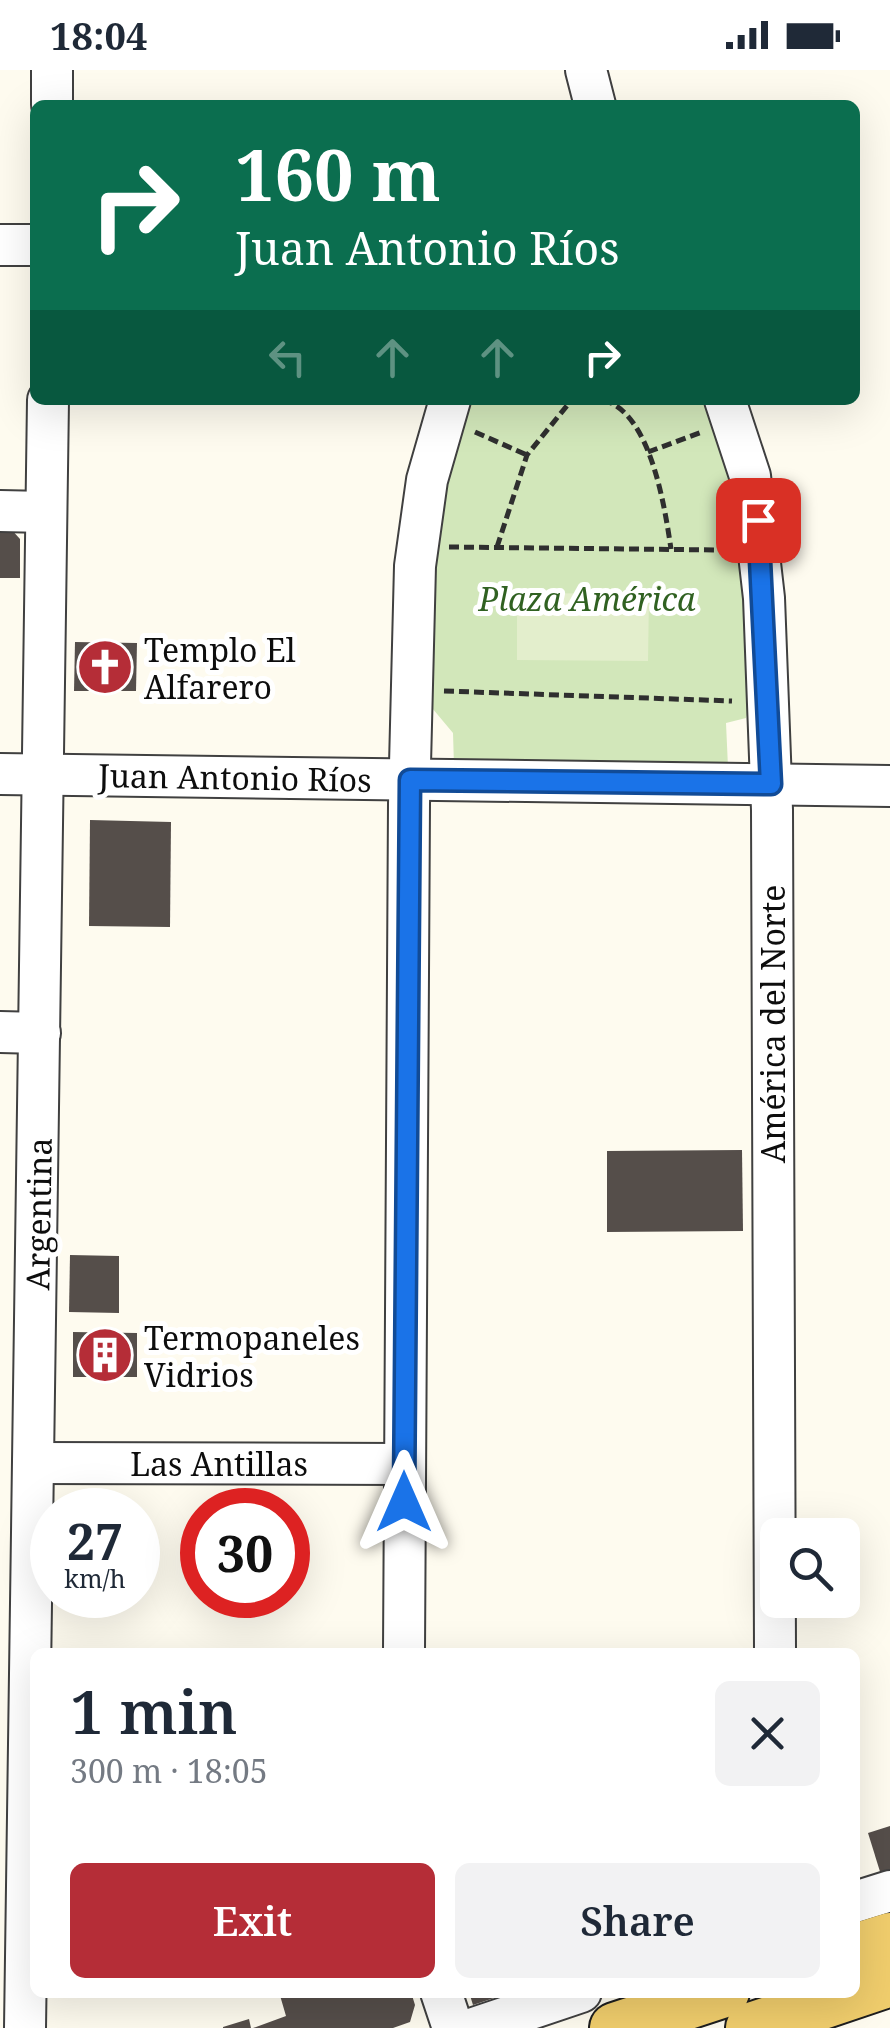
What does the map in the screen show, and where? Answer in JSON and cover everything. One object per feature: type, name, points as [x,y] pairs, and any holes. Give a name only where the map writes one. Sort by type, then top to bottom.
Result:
[{"type":"main road","points":[[860,1948],[890,1938]]},
{"type":"main road","points":[[860,1991],[890,1981]]},
{"type":"main road","points":[[615,2028],[706,1998]]},
{"type":"main road","points":[[751,2028],[840,1998]]},
{"type":"street","points":[[52,70],[52,100]]},
{"type":"street","points":[[574,100],[583,70]]},
{"type":"street","points":[[583,70],[593,100]]},
{"type":"street","points":[[0,245],[30,246]]},
{"type":"street","name":"Argentina","points":[[31,1648],[34,1463],[19,1279],[20,1033],[42,774],[48,405]]},
{"type":"street","points":[[404,1648],[415,566],[427,480],[456,413]]},
{"type":"street","name":"América del Norte","points":[[721,413],[750,476],[763,559],[771,784],[774,1648]]},
{"type":"street","points":[[0,511],[46,512]]},
{"type":"street","name":"Juan Antonio Ríos","points":[[0,774],[890,786]]},
{"type":"street","name":"Las Antillas","points":[[34,1463],[404,1464]]},
{"type":"street","name":"Argentina","points":[[24,2028],[30,1689]]},
{"type":"street","points":[[860,1900],[890,1891]]},
{"type":"street","points":[[443,1998],[452,2028]]},
{"type":"street","points":[[474,2028],[564,1998]]},
{"type":"path","points":[[497,547],[527,456],[566,405]]},
{"type":"path","points":[[616,405],[648,452],[663,495],[671,550]]},
{"type":"path","points":[[456,413],[527,456]]},
{"type":"path","points":[[648,452],[721,413]]},
{"type":"path","points":[[436,547],[740,550]]},
{"type":"path","points":[[436,690],[744,701]]},
{"type":"green space","name":"Plaza América","points":[[463,405],[715,405],[744,514],[755,691],[746,718],[726,723],[728,767],[454,766],[453,733],[427,702],[424,552]]},
{"type":"green space","points":[[517,593],[649,594],[648,661],[517,660]]},
{"type":"building","points":[[0,528],[10,528],[20,539],[20,578],[0,578]]},
{"type":"building","name":"Templo El Alfarero","points":[[75,642],[137,643],[136,691],[74,691]]},
{"type":"building","points":[[90,820],[171,822],[170,927],[89,926]]},
{"type":"building","points":[[742,1150],[743,1231],[607,1232],[607,1151]]},
{"type":"building","points":[[70,1255],[119,1256],[119,1313],[69,1312]]},
{"type":"building","name":"Termopaneles Vidrios","points":[[73,1332],[137,1333],[137,1377],[73,1377]]},
{"type":"building","points":[[890,1826],[890,1875],[882,1878],[868,1833]]},
{"type":"building","points":[[281,1998],[413,1998],[415,2005],[410,2022],[393,2028],[253,2028],[286,2016]]},
{"type":"building","points":[[471,1998],[494,1998],[473,2005]]},
{"type":"building","points":[[249,2019],[251,2028],[223,2028],[223,2027]]},
{"type":"place","name":"Templo El Alfarero","points":[[105,667]]},
{"type":"place","name":"Termopaneles Vidrios","points":[[105,1355]]},
{"type":"route","points":[[404,1502],[410,780],[771,784],[763,559],[758,520]]}]
